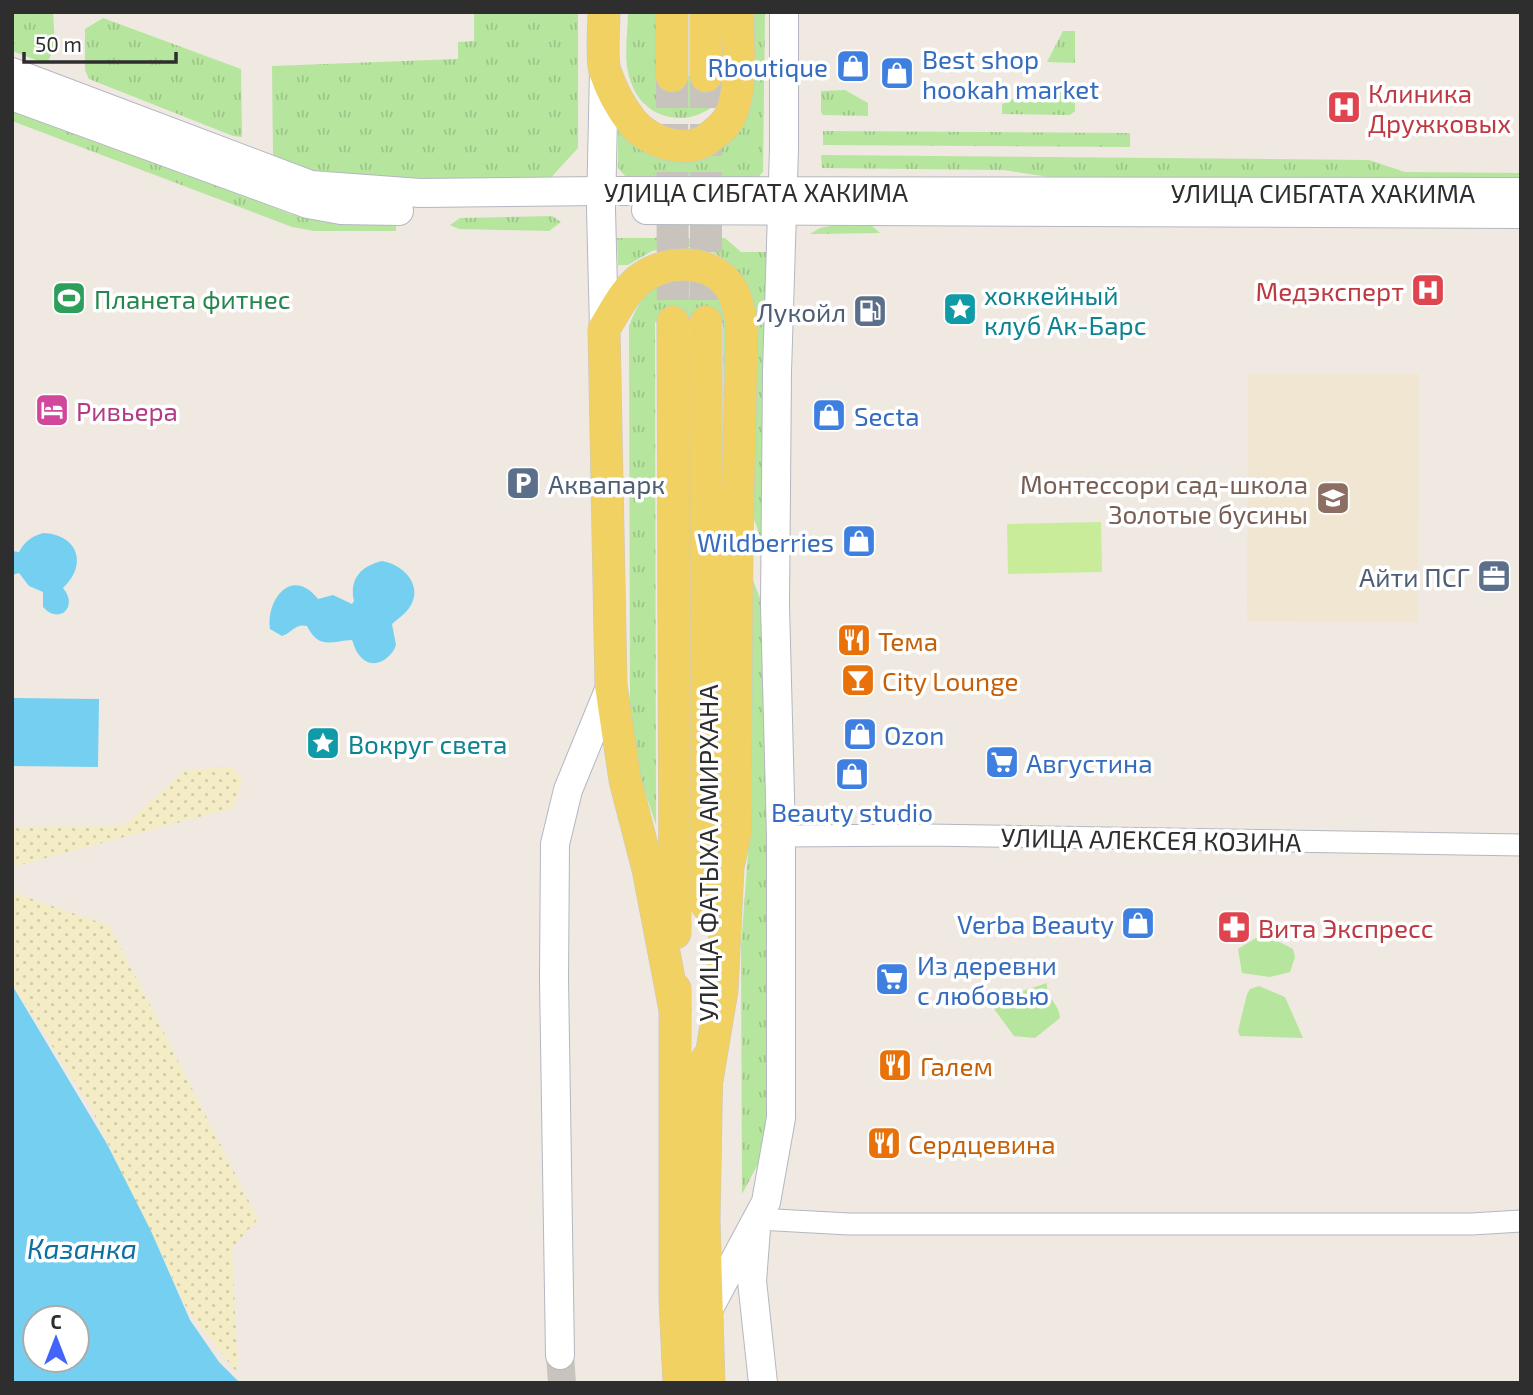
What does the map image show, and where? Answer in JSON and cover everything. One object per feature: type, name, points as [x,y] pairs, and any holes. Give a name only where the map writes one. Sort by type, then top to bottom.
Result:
[{"type":"main road","points":[[604,12],[601,200],[611,685],[625,780],[648,869],[675,1010]]},
{"type":"main road","points":[[672,12],[672,76]]},
{"type":"main road","points":[[706,12],[706,76]]},
{"type":"main road","points":[[604,68],[619,101],[635,124],[651,137],[685,147],[699,144],[726,124],[733,111],[737,76],[738,12]]},
{"type":"main road","points":[[706,1314],[766,1202],[780,1118],[780,836],[775,605],[784,12]]},
{"type":"main road","name":"УЛИЦА СИБГАТА ХАКИМА","points":[[12,72],[311,185],[420,193],[601,200],[1521,214]]},
{"type":"main road","name":"УЛИЦА СИБГАТА ХАКИМА","points":[[12,96],[308,204],[341,209],[418,212],[601,200]]},
{"type":"main road","name":"УЛИЦА СИБГАТА ХАКИМА","points":[[783,201],[1521,192]]},
{"type":"main road","points":[[604,329],[626,294],[639,280],[657,269],[685,263],[713,272],[731,289],[742,322],[735,834],[728,867],[722,990],[708,1080]]},
{"type":"main road","name":"УЛИЦА ФАТЫХА АМИРХАНА","points":[[673,322],[675,1300],[679,1383]]},
{"type":"main road","name":"УЛИЦА ФАТЫХА АМИРХАНА","points":[[706,322],[708,1080],[704,1220],[709,1383]]},
{"type":"main road","points":[[737,538],[775,605]]},
{"type":"main road","points":[[559,1355],[555,844],[568,790],[611,685]]},
{"type":"main road","points":[[757,1219],[752,1281],[763,1383]]},
{"type":"street","name":"УЛИЦА АЛЕКСЕЯ КОЗИНА","points":[[780,836],[927,835],[1521,845]]},
{"type":"street","points":[[757,1219],[849,1224],[1472,1224],[1521,1221]]},
{"type":"shaded area","name":"Монтессори сад-школа Золотые бусины","points":[[1248,374],[1419,374],[1418,622],[1247,621]]},
{"type":"green space","points":[[12,12],[53,12],[55,46],[47,64],[12,51]]},
{"type":"green space","points":[[474,12],[578,12],[578,148],[545,184],[468,191],[295,168],[273,158],[272,66],[458,59],[458,42],[474,41]]},
{"type":"green space","points":[[628,12],[656,12],[656,76],[723,76],[722,12],[725,12],[725,81],[720,98],[714,106],[694,116],[673,118],[655,112],[640,100],[631,82],[627,65]]},
{"type":"green space","points":[[753,12],[765,12],[763,172],[756,179],[627,178],[618,168],[618,127],[701,151]]},
{"type":"green space","points":[[103,18],[241,69],[242,137],[233,136],[89,79],[85,70],[85,29]]},
{"type":"green space","points":[[1063,31],[1075,31],[1075,63],[1047,62]]},
{"type":"green space","points":[[1034,89],[1075,90],[1075,111],[1070,115],[1002,114],[1002,104]]},
{"type":"green space","points":[[845,90],[868,103],[868,116],[823,115],[821,91]]},
{"type":"green space","points":[[12,106],[291,214],[314,218],[396,222],[396,231],[314,231],[292,227],[12,121]]},
{"type":"green space","points":[[823,131],[1130,133],[1130,147],[823,145]]},
{"type":"green space","points":[[821,155],[1369,160],[1405,172],[1521,173],[1521,180],[1063,179],[1003,170],[822,168]]},
{"type":"green space","points":[[552,216],[561,222],[549,231],[459,229],[450,225],[460,218]]},
{"type":"green space","points":[[835,225],[871,225],[880,233],[810,234],[820,228]]},
{"type":"green space","points":[[617,238],[725,238],[741,252],[766,252],[767,557],[754,519],[751,309],[738,275],[726,260],[707,249],[690,247],[669,247],[652,251],[628,265],[618,265]]},
{"type":"green space","points":[[689,280],[712,293],[728,312],[724,498],[723,323],[655,322],[656,825],[639,774],[630,720],[629,326],[639,305],[650,291],[666,284]]},
{"type":"green space","points":[[1101,522],[1102,572],[1008,574],[1007,524]]},
{"type":"green space","points":[[750,573],[766,613],[767,636],[768,1112],[759,1162],[742,1194],[741,946],[752,800]]},
{"type":"green space","points":[[1266,935],[1293,949],[1295,957],[1290,972],[1270,977],[1242,973],[1238,949],[1259,936]]},
{"type":"green space","points":[[1047,983],[1048,993],[1060,1018],[1035,1038],[1014,1036],[989,1002]]},
{"type":"green space","points":[[1259,986],[1285,997],[1303,1038],[1240,1036],[1238,1031],[1247,994],[1250,989]]},
{"type":"sand","points":[[233,767],[242,781],[233,808],[12,867],[12,827],[124,826],[185,770]]},
{"type":"sand","points":[[12,892],[110,926],[258,1219],[232,1248],[238,1374],[188,1311],[89,1104],[12,983]]},
{"type":"water","points":[[43,533],[64,539],[76,552],[76,569],[63,588],[69,602],[68,607],[61,614],[49,612],[43,607],[43,592],[29,586],[19,573],[12,575],[12,551],[19,552],[29,540]]},
{"type":"water","points":[[382,561],[391,563],[406,573],[414,588],[411,605],[392,624],[396,645],[386,659],[370,663],[359,654],[352,640],[321,641],[307,626],[296,627],[282,636],[270,629],[272,607],[283,590],[290,586],[299,586],[318,599],[333,595],[352,604],[353,586],[358,575],[368,566]]},
{"type":"water","points":[[12,698],[99,699],[98,767],[12,766]]},
{"type":"water","name":"Казанка","points":[[12,985],[107,1144],[151,1231],[190,1320],[219,1362],[240,1383],[12,1383]]},
{"type":"tunnel","points":[[672,76],[673,322]]},
{"type":"tunnel","points":[[706,76],[706,322]]},
{"type":"tunnel","points":[[560,1355],[562,1383]]},
{"type":"place","name":"Rboutique","points":[[853,66]]},
{"type":"place","name":"Best shop hookah market","points":[[897,73]]},
{"type":"place","name":"Клиника Дружковых","points":[[1344,107]]},
{"type":"place","name":"Медэксперт","points":[[1428,290]]},
{"type":"place","name":"Планета фитнес","points":[[69,298]]},
{"type":"place","name":"хоккейный клуб Ак-Барс","points":[[960,309]]},
{"type":"place","name":"Лукойл","points":[[870,311]]},
{"type":"place","name":"Ривьера","points":[[52,410]]},
{"type":"place","name":"Secta","points":[[829,415]]},
{"type":"place","name":"Аквапарк","points":[[523,483]]},
{"type":"place","name":"Монтессори сад-школа Золотые бусины","points":[[1333,498]]},
{"type":"place","name":"Wildberries","points":[[859,541]]},
{"type":"place","name":"Айти ПСГ","points":[[1494,576]]},
{"type":"place","name":"Тема","points":[[854,640]]},
{"type":"place","name":"City Lounge","points":[[858,680]]},
{"type":"place","name":"Ozon","points":[[860,734]]},
{"type":"place","name":"Вокруг света","points":[[323,743]]},
{"type":"place","name":"Августина","points":[[1002,762]]},
{"type":"place","name":"Beauty studio","points":[[852,774]]},
{"type":"place","name":"Verba Beauty","points":[[1138,923]]},
{"type":"place","name":"Вита Экспресс","points":[[1234,927]]},
{"type":"place","name":"Из деревни с любовью","points":[[892,979]]},
{"type":"place","name":"Галем","points":[[895,1065]]},
{"type":"place","name":"Сердцевина","points":[[884,1143]]}]
